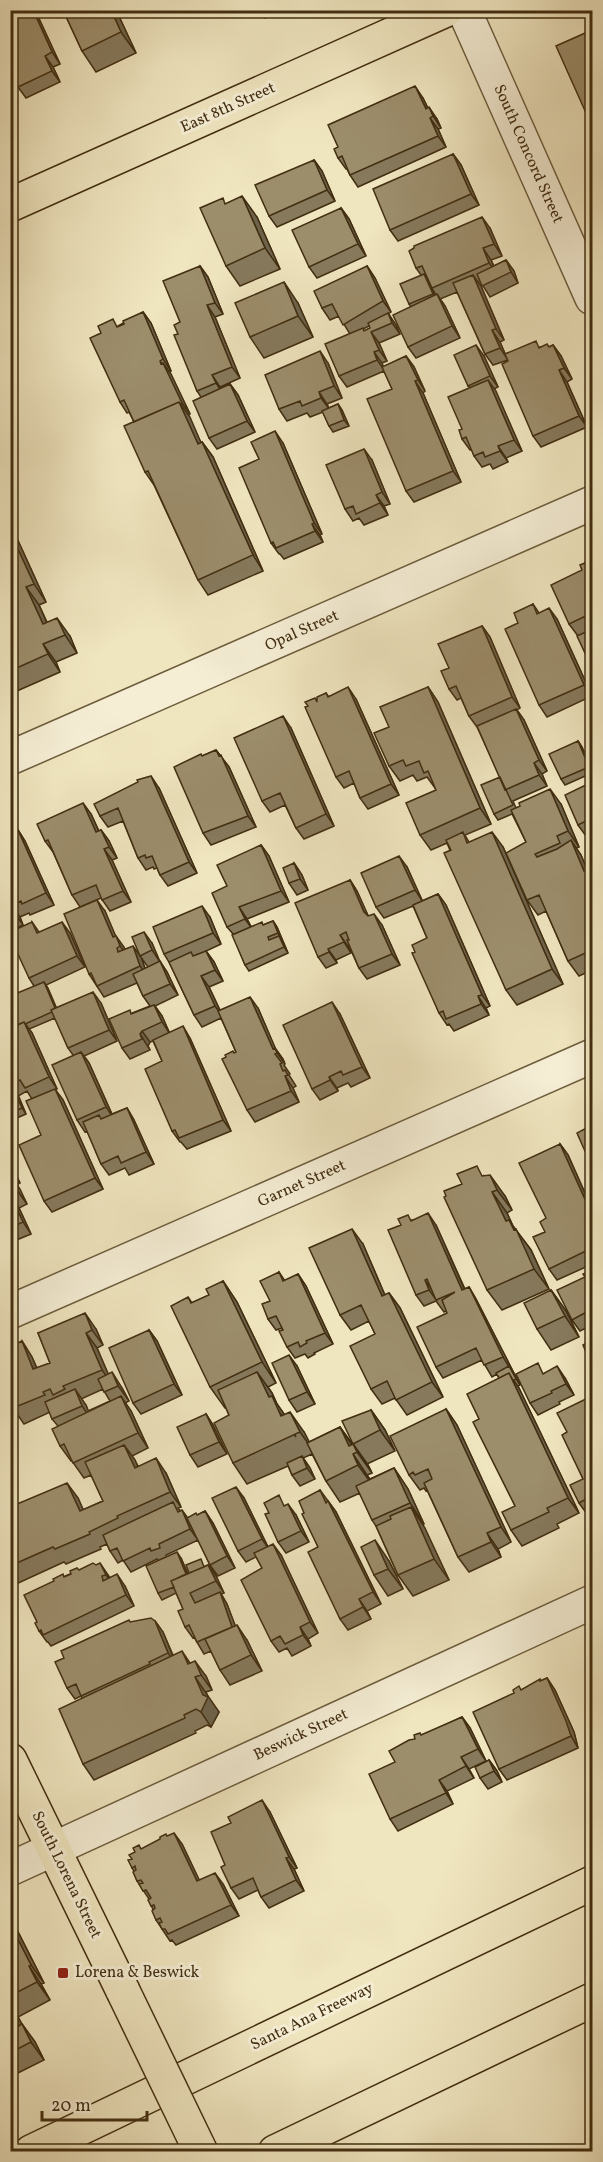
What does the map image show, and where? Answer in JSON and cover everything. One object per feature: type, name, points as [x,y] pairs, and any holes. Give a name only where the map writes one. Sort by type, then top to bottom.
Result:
[{"type":"main road","name":"East 8th Street","points":[[10,205],[446,10]]},
{"type":"main road","name":"South Lorena Street","points":[[10,1760],[201,2151]]},
{"type":"main road","name":"Santa Ana Freeway","points":[[31,2151],[592,1883]]},
{"type":"main road","points":[[275,2151],[592,2000]]},
{"type":"street","name":"South Concord Street","points":[[464,10],[592,298]]},
{"type":"street","name":"Opal Street","points":[[10,759],[592,503]]},
{"type":"street","name":"Garnet Street","points":[[10,1312],[592,1056]]},
{"type":"street","name":"Beswick Street","points":[[10,1869],[592,1602]]},
{"type":"building","points":[[10,10],[33,10],[52,52],[45,56],[52,71],[18,87],[10,71]]},
{"type":"building","points":[[63,10],[111,10],[121,32],[82,51]]},
{"type":"building","points":[[592,30],[592,110],[586,113],[556,46]]},
{"type":"building","points":[[415,86],[426,109],[429,107],[433,116],[430,118],[438,136],[350,175],[342,156],[338,158],[334,149],[338,147],[328,125]]},
{"type":"building","points":[[453,154],[471,194],[390,230],[373,189]]},
{"type":"building","points":[[314,160],[327,190],[269,216],[255,185]]},
{"type":"building","points":[[242,196],[265,248],[226,266],[200,208],[223,198],[225,204]]},
{"type":"building","points":[[341,208],[358,244],[309,267],[292,230]]},
{"type":"building","points":[[482,217],[494,244],[483,248],[489,263],[432,288],[422,266],[416,268],[409,251],[414,246]]},
{"type":"building","points":[[506,260],[511,272],[482,286],[477,274]]},
{"type":"building","points":[[200,266],[215,303],[207,305],[232,367],[212,375],[216,383],[197,391],[174,335],[178,334],[174,325],[180,322],[163,281]]},
{"type":"building","points":[[367,266],[383,301],[343,325],[332,304],[322,308],[314,291]]},
{"type":"building","points":[[424,274],[433,294],[409,304],[400,284]]},
{"type":"building","points":[[473,275],[496,329],[492,330],[500,348],[485,354],[453,283]]},
{"type":"building","points":[[284,282],[298,316],[250,337],[235,303]]},
{"type":"building","points":[[437,294],[452,326],[408,347],[393,315]]},
{"type":"building","points":[[143,312],[163,359],[160,361],[161,364],[163,363],[182,403],[179,402],[134,422],[124,400],[120,402],[90,338],[101,333],[98,326],[113,319],[117,327],[124,324],[123,321]]},
{"type":"building","points":[[388,313],[392,323],[371,332],[379,350],[374,352],[377,360],[339,376],[325,344],[363,328],[364,331],[370,328],[368,323]]},
{"type":"building","points":[[536,341],[539,348],[547,344],[549,347],[553,345],[564,368],[559,370],[579,416],[533,436],[502,364],[508,361],[505,354]]},
{"type":"building","points":[[476,345],[490,376],[468,386],[454,355]]},
{"type":"building","points":[[320,351],[334,386],[319,392],[321,398],[302,406],[300,401],[279,409],[265,375]]},
{"type":"building","points":[[406,356],[418,380],[415,381],[453,471],[406,491],[367,399],[392,389],[382,367]]},
{"type":"building","points":[[488,380],[514,440],[498,446],[500,451],[485,457],[483,452],[474,456],[466,437],[462,439],[459,430],[462,429],[448,397]]},
{"type":"building","points":[[230,384],[247,421],[209,438],[193,401]]},
{"type":"building","points":[[179,402],[198,444],[202,442],[253,555],[198,580],[148,471],[145,472],[124,426]]},
{"type":"building","points":[[338,404],[344,420],[329,426],[322,411]]},
{"type":"building","points":[[275,431],[314,523],[312,524],[315,531],[276,548],[273,542],[271,543],[239,468],[259,459],[251,442]]},
{"type":"building","points":[[364,449],[382,492],[376,495],[380,503],[356,514],[353,506],[345,509],[326,465]]},
{"type":"building","points":[[10,532],[34,584],[26,587],[43,624],[57,618],[65,635],[43,644],[48,654],[10,671]]},
{"type":"building","points":[[585,563],[588,568],[592,566],[592,613],[569,624],[551,585],[582,570],[580,565]]},
{"type":"building","points":[[533,604],[537,614],[549,608],[584,685],[539,705],[505,629],[518,623],[514,613]]},
{"type":"building","points":[[482,626],[512,697],[469,716],[456,686],[449,689],[441,671],[449,668],[438,644]]},
{"type":"building","points":[[592,629],[592,668],[577,636]]},
{"type":"building","points":[[348,687],[391,784],[360,798],[349,771],[336,777],[305,707],[308,706],[305,702],[315,698],[317,702],[317,697],[326,693],[328,697]]},
{"type":"building","points":[[428,687],[480,808],[420,835],[406,803],[436,790],[428,771],[424,773],[419,761],[406,766],[403,760],[389,766],[374,733],[389,727],[380,707]]},
{"type":"building","points":[[516,709],[539,760],[534,763],[539,775],[505,790],[477,726]]},
{"type":"building","points":[[283,716],[326,814],[296,828],[280,793],[262,801],[234,738]]},
{"type":"building","points":[[578,741],[589,767],[561,779],[549,754]]},
{"type":"building","points":[[216,750],[219,756],[221,755],[248,816],[203,833],[174,767],[201,754],[202,756]]},
{"type":"building","points":[[151,776],[189,862],[160,875],[152,856],[146,858],[145,855],[138,858],[118,808],[100,816],[94,804],[138,782],[137,780]]},
{"type":"building","points":[[500,777],[513,805],[494,814],[481,785]]},
{"type":"building","points":[[592,782],[592,818],[578,825],[565,795]]},
{"type":"building","points":[[550,789],[568,831],[557,836],[560,843],[535,854],[537,857],[571,840],[584,871],[587,870],[592,882],[592,950],[568,961],[539,895],[527,900],[506,853],[526,842],[511,810],[520,806],[519,803]]},
{"type":"building","points":[[83,803],[96,832],[101,830],[109,847],[104,849],[123,891],[102,900],[96,885],[72,895],[48,840],[45,841],[37,824]]},
{"type":"building","points":[[18,830],[46,893],[22,904],[21,901],[12,905],[15,914],[10,916],[10,833]]},
{"type":"building","points":[[463,832],[467,843],[492,832],[552,969],[506,990],[444,853],[451,850],[446,840]]},
{"type":"building","points":[[261,845],[281,891],[239,907],[245,919],[227,927],[212,893],[227,886],[217,865]]},
{"type":"building","points":[[399,856],[415,890],[376,907],[361,873]]},
{"type":"building","points":[[294,863],[300,879],[289,883],[283,868]]},
{"type":"building","points":[[350,880],[364,912],[368,916],[374,914],[392,954],[359,968],[346,932],[340,935],[344,942],[328,949],[329,952],[318,957],[295,903]]},
{"type":"building","points":[[438,894],[482,995],[478,996],[481,1004],[446,1019],[443,1011],[439,1013],[412,953],[415,952],[412,945],[427,938],[413,905]]},
{"type":"building","points":[[97,900],[113,937],[116,936],[120,946],[117,948],[118,952],[133,946],[140,966],[97,986],[91,973],[89,974],[64,914]]},
{"type":"building","points":[[202,906],[213,933],[164,954],[153,927]]},
{"type":"building","points":[[273,921],[278,933],[268,937],[269,940],[279,936],[284,947],[245,965],[232,935],[262,922],[263,925]]},
{"type":"building","points":[[32,922],[37,933],[62,922],[77,956],[29,978],[10,937],[10,932]]},
{"type":"building","points":[[144,932],[152,950],[140,956],[132,937]]},
{"type":"building","points":[[206,951],[215,970],[201,976],[215,1006],[194,1015],[169,962],[191,952],[193,956]]},
{"type":"building","points":[[160,961],[170,984],[143,996],[133,974]]},
{"type":"building","points":[[44,982],[55,1008],[51,1010],[52,1012],[18,1025],[10,1008],[10,996]]},
{"type":"building","points":[[93,992],[109,1030],[68,1048],[51,1010]]},
{"type":"building","points":[[250,997],[273,1049],[275,1048],[277,1053],[275,1054],[282,1063],[280,1064],[283,1071],[285,1070],[288,1075],[285,1076],[291,1091],[247,1110],[222,1059],[233,1051],[236,1052],[218,1011]]},
{"type":"building","points":[[332,1002],[362,1067],[343,1075],[341,1071],[329,1077],[330,1080],[312,1089],[283,1025]]},
{"type":"building","points":[[154,1005],[162,1022],[142,1031],[140,1034],[142,1039],[122,1048],[109,1019],[130,1010],[131,1014]]},
{"type":"building","points":[[24,1022],[49,1077],[25,1088],[20,1080],[10,1084],[10,1028]]},
{"type":"building","points":[[183,1026],[223,1120],[179,1138],[175,1130],[172,1131],[145,1069],[162,1061],[153,1040]]},
{"type":"building","points":[[81,1052],[106,1107],[77,1120],[52,1065]]},
{"type":"building","points":[[55,1089],[95,1178],[44,1201],[19,1145],[41,1135],[26,1101]]},
{"type":"building","points":[[14,1091],[22,1108],[10,1113],[10,1093]]},
{"type":"building","points":[[127,1108],[146,1152],[121,1163],[118,1156],[101,1164],[83,1122],[99,1115],[101,1119]]},
{"type":"building","points":[[592,1125],[592,1167],[577,1133]]},
{"type":"building","points":[[560,1144],[592,1215],[592,1248],[549,1269],[533,1237],[545,1232],[540,1222],[546,1218],[519,1163]]},
{"type":"building","points":[[477,1166],[482,1176],[490,1175],[497,1190],[492,1192],[506,1221],[509,1220],[514,1230],[516,1229],[534,1269],[487,1290],[444,1197],[446,1196],[444,1191],[462,1184],[457,1174]]},
{"type":"building","points":[[12,1177],[19,1193],[11,1197],[23,1222],[10,1228],[10,1178]]},
{"type":"building","points":[[428,1213],[462,1290],[469,1287],[503,1357],[484,1365],[476,1348],[436,1367],[417,1327],[447,1313],[442,1300],[455,1292],[436,1300],[427,1279],[425,1280],[429,1290],[416,1295],[388,1230],[401,1225],[398,1219],[408,1215],[411,1221]]},
{"type":"building","points":[[352,1229],[382,1296],[389,1293],[432,1382],[396,1400],[387,1381],[371,1389],[350,1346],[375,1334],[361,1305],[340,1315],[309,1248]]},
{"type":"building","points":[[592,1258],[592,1309],[572,1320],[557,1290],[585,1277],[583,1274],[590,1271],[586,1261]]},
{"type":"building","points":[[279,1272],[283,1281],[298,1274],[325,1333],[306,1341],[307,1343],[300,1347],[298,1342],[287,1347],[279,1331],[283,1330],[276,1316],[268,1319],[262,1304],[270,1301],[260,1281]]},
{"type":"building","points":[[223,1281],[262,1362],[210,1387],[171,1306],[188,1297],[191,1303],[209,1295],[206,1289]]},
{"type":"building","points":[[551,1290],[565,1316],[537,1329],[524,1303]]},
{"type":"building","points":[[85,1313],[92,1330],[86,1333],[102,1370],[63,1386],[65,1389],[53,1395],[50,1389],[43,1392],[45,1395],[13,1408],[10,1402],[10,1346],[22,1341],[33,1369],[50,1363],[38,1333]]},
{"type":"building","points":[[149,1330],[174,1384],[133,1403],[109,1348]]},
{"type":"building","points":[[592,1340],[592,1366],[583,1345]]},
{"type":"building","points":[[289,1355],[307,1392],[289,1400],[272,1363]]},
{"type":"building","points":[[538,1363],[543,1374],[557,1366],[566,1384],[530,1403],[516,1374]]},
{"type":"building","points":[[509,1366],[516,1379],[513,1380],[509,1373],[499,1378],[496,1373]]},
{"type":"building","points":[[112,1372],[118,1386],[104,1392],[98,1379]]},
{"type":"building","points":[[257,1372],[281,1416],[290,1412],[300,1432],[233,1463],[214,1423],[229,1415],[218,1390]]},
{"type":"building","points":[[509,1373],[568,1498],[547,1508],[549,1512],[511,1530],[502,1512],[515,1506],[473,1422],[479,1419],[467,1394]]},
{"type":"building","points":[[75,1389],[82,1406],[52,1419],[45,1402]]},
{"type":"building","points":[[121,1396],[138,1433],[73,1463],[64,1444],[60,1446],[52,1429]]},
{"type":"building","points":[[592,1396],[592,1496],[579,1503],[570,1485],[583,1479],[562,1435],[567,1432],[557,1413]]},
{"type":"building","points":[[446,1409],[501,1527],[487,1533],[491,1542],[458,1557],[424,1483],[432,1479],[428,1469],[415,1475],[413,1472],[409,1475],[390,1436]]},
{"type":"building","points":[[371,1410],[380,1430],[353,1444],[342,1421]]},
{"type":"building","points":[[206,1414],[219,1442],[190,1455],[177,1427]]},
{"type":"building","points":[[340,1427],[349,1446],[353,1444],[357,1452],[353,1454],[358,1465],[326,1481],[307,1443]]},
{"type":"building","points":[[124,1445],[135,1468],[156,1458],[170,1492],[117,1516],[118,1518],[89,1532],[90,1534],[10,1566],[10,1507],[67,1483],[80,1511],[103,1501],[85,1462]]},
{"type":"building","points":[[302,1456],[307,1468],[292,1475],[287,1463]]},
{"type":"building","points":[[394,1468],[410,1503],[372,1520],[356,1486]]},
{"type":"building","points":[[236,1487],[262,1539],[238,1551],[212,1498]]},
{"type":"building","points":[[320,1490],[326,1503],[328,1501],[373,1592],[359,1599],[363,1607],[340,1619],[308,1552],[318,1547],[302,1514],[304,1513],[299,1501]]},
{"type":"building","points":[[279,1495],[284,1506],[288,1504],[301,1531],[278,1542],[265,1514],[269,1513],[264,1503]]},
{"type":"building","points":[[173,1502],[178,1512],[182,1510],[190,1529],[159,1544],[160,1548],[151,1551],[150,1548],[123,1561],[117,1548],[110,1551],[103,1535]]},
{"type":"building","points":[[411,1507],[434,1559],[398,1575],[376,1526],[391,1519],[390,1516]]},
{"type":"building","points":[[205,1511],[227,1556],[210,1565],[187,1518]]},
{"type":"building","points":[[375,1540],[388,1569],[374,1575],[361,1547]]},
{"type":"building","points":[[273,1544],[310,1622],[300,1627],[303,1635],[285,1644],[280,1636],[271,1641],[241,1580],[262,1568],[254,1553]]},
{"type":"building","points":[[177,1552],[186,1574],[171,1581],[174,1587],[158,1593],[146,1566]]},
{"type":"building","points":[[201,1559],[204,1567],[189,1573],[186,1565]]},
{"type":"building","points":[[93,1563],[96,1565],[100,1563],[106,1575],[102,1576],[103,1581],[117,1574],[126,1595],[43,1635],[35,1623],[37,1622],[24,1595],[54,1581],[53,1579],[63,1574],[64,1577],[71,1574],[70,1571],[77,1568],[79,1570]]},
{"type":"building","points":[[208,1565],[216,1581],[190,1593],[195,1603],[220,1592],[232,1627],[197,1642],[189,1625],[185,1627],[178,1611],[183,1609],[171,1581]]},
{"type":"building","points":[[151,1618],[155,1621],[168,1653],[149,1662],[150,1664],[81,1696],[76,1684],[67,1688],[55,1662],[64,1658],[61,1651],[129,1620],[130,1622]]},
{"type":"building","points":[[237,1625],[251,1655],[220,1670],[205,1639]]},
{"type":"building","points":[[182,1651],[188,1664],[195,1661],[201,1675],[195,1677],[203,1695],[208,1697],[201,1712],[196,1709],[184,1715],[185,1718],[83,1764],[59,1709]]},
{"type":"building","points":[[547,1678],[571,1736],[499,1769],[473,1712],[514,1693],[513,1690],[519,1686],[521,1690],[540,1679],[540,1681]]},
{"type":"building","points":[[462,1717],[478,1749],[461,1757],[466,1766],[439,1780],[446,1793],[390,1819],[369,1774],[395,1762],[389,1751],[415,1739],[414,1735],[420,1733],[421,1735]]},
{"type":"building","points":[[489,1760],[494,1771],[480,1778],[475,1767]]},
{"type":"building","points":[[262,1800],[289,1857],[286,1858],[296,1880],[261,1897],[253,1878],[231,1888],[221,1867],[225,1865],[211,1832],[231,1823],[228,1817]]},
{"type":"building","points":[[174,1833],[197,1881],[215,1873],[231,1905],[168,1934],[159,1923],[162,1922],[160,1918],[156,1920],[152,1911],[155,1908],[154,1905],[151,1906],[148,1900],[151,1898],[146,1890],[143,1891],[139,1884],[143,1883],[141,1880],[137,1881],[133,1872],[136,1870],[135,1866],[132,1868],[128,1860],[132,1859],[129,1855],[135,1852],[133,1848],[139,1845],[141,1849],[166,1834],[167,1836]]},
{"type":"building","points":[[10,1924],[37,1982],[10,1996]]},
{"type":"building","points":[[10,2008],[19,2026],[22,2024],[31,2042],[10,2053]]},
{"type":"place","name":"Lorena & Beswick","points":[[63,1973]]}]
